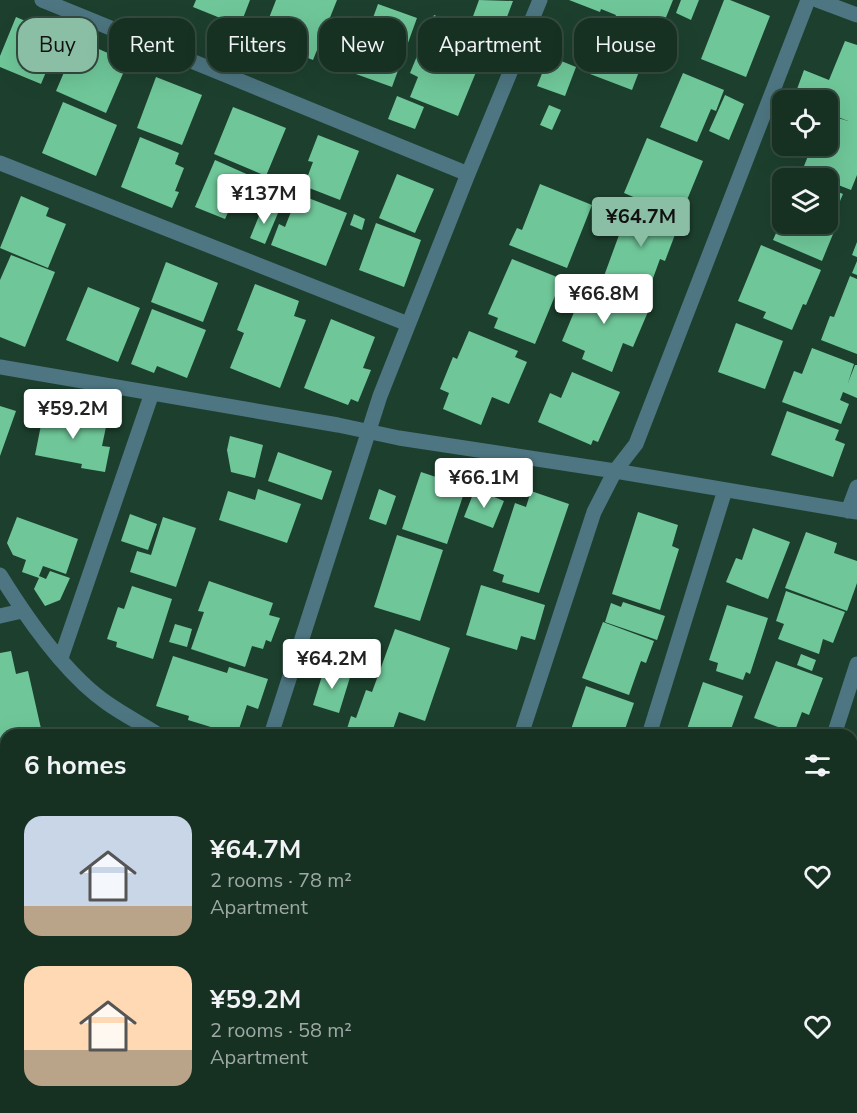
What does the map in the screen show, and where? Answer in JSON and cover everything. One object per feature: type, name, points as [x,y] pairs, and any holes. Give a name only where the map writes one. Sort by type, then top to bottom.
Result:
[{"type":"street","points":[[42,0],[468,174]]},
{"type":"street","points":[[273,729],[368,431],[408,324],[540,0]]},
{"type":"street","points":[[523,729],[594,512],[615,471],[636,444],[808,0]]},
{"type":"street","points":[[817,0],[857,15]]},
{"type":"street","points":[[0,163],[408,324]]},
{"type":"street","points":[[0,367],[399,438],[615,471],[852,512],[857,487]]},
{"type":"street","points":[[61,658],[152,393]]},
{"type":"street","points":[[651,729],[725,490]]},
{"type":"street","points":[[0,575],[22,611],[74,674],[106,702],[149,729]]},
{"type":"street","points":[[0,616],[22,611]]},
{"type":"street","points":[[836,729],[857,664]]},
{"type":"building","points":[[196,0],[250,0],[243,18],[220,18],[193,7]]},
{"type":"building","points":[[276,0],[337,0],[330,18],[319,18],[319,45],[313,60],[307,58],[307,18],[269,18]]},
{"type":"building","points":[[479,0],[513,1],[507,18],[472,18]]},
{"type":"building","points":[[569,0],[673,0],[666,18],[615,18],[616,15],[601,9],[600,12]]},
{"type":"building","points":[[681,0],[699,0],[691,20],[676,13]]},
{"type":"building","points":[[724,0],[730,0],[770,16],[746,77],[701,59]]},
{"type":"building","points":[[378,4],[417,18],[406,48],[406,18],[373,18]]},
{"type":"building","points":[[16,17],[18,18],[18,72],[46,72],[41,84],[0,67],[0,56]]},
{"type":"building","points":[[845,41],[857,45],[857,175],[851,190],[838,185],[838,168],[803,168],[808,156],[838,156],[838,118],[848,121],[838,117],[838,90],[797,90],[804,70],[829,80]]},
{"type":"building","points":[[97,48],[109,54],[109,72],[124,72],[106,113],[56,91],[64,72],[97,72]]},
{"type":"building","points":[[418,54],[418,72],[476,72],[458,116],[410,97],[418,77],[410,73]]},
{"type":"building","points":[[562,61],[574,66],[565,96],[537,86],[543,72],[562,72]]},
{"type":"building","points":[[353,72],[397,72],[392,87]]},
{"type":"building","points":[[591,72],[639,72],[632,90],[590,74]]},
{"type":"building","points":[[683,73],[724,90],[716,111],[711,109],[697,142],[660,127]]},
{"type":"building","points":[[156,77],[202,95],[182,145],[137,128]]},
{"type":"building","points":[[725,95],[744,104],[729,140],[709,131]]},
{"type":"building","points":[[397,96],[424,107],[415,129],[388,119]]},
{"type":"building","points":[[63,102],[117,125],[96,176],[42,153]]},
{"type":"building","points":[[549,105],[561,110],[552,130],[540,125]]},
{"type":"building","points":[[233,107],[286,128],[266,176],[214,154]]},
{"type":"building","points":[[318,135],[359,151],[340,200],[304,186],[313,162],[308,161]]},
{"type":"building","points":[[140,137],[179,153],[175,164],[184,168],[175,191],[179,192],[172,208],[121,187]]},
{"type":"building","points":[[647,138],[703,161],[680,217],[624,193]]},
{"type":"building","points":[[215,160],[262,181],[245,212],[231,206],[225,219],[195,207]]},
{"type":"building","points":[[397,174],[434,189],[415,233],[379,218]]},
{"type":"building","points":[[540,184],[592,205],[567,268],[509,245],[517,228],[522,230]]},
{"type":"building","points":[[838,192],[843,194],[838,206]]},
{"type":"building","points":[[298,194],[347,213],[326,266],[271,245],[279,224],[285,227]]},
{"type":"building","points":[[21,196],[49,208],[46,216],[66,224],[48,268],[0,248]]},
{"type":"building","points":[[630,205],[679,224],[665,261],[660,259],[648,292],[604,276]]},
{"type":"building","points":[[263,206],[278,213],[265,244],[250,238]]},
{"type":"building","points":[[354,214],[365,219],[362,230],[350,225]]},
{"type":"building","points":[[376,223],[421,240],[404,287],[359,270]]},
{"type":"building","points":[[776,234],[833,234],[822,261],[773,240]]},
{"type":"building","points":[[857,242],[857,257],[852,255]]},
{"type":"building","points":[[761,245],[821,270],[792,330],[763,318],[766,312],[738,301]]},
{"type":"building","points":[[11,255],[55,272],[25,347],[0,337],[0,280]]},
{"type":"building","points":[[512,259],[562,279],[535,344],[494,328],[498,318],[488,314]]},
{"type":"building","points":[[857,261],[857,275],[852,273]]},
{"type":"building","points":[[166,262],[218,283],[203,322],[151,302]]},
{"type":"building","points":[[850,276],[857,279],[857,354],[821,340],[830,316],[834,317]]},
{"type":"building","points":[[587,281],[650,307],[633,347],[623,343],[612,372],[582,359],[585,351],[562,341]]},
{"type":"building","points":[[255,284],[299,301],[294,316],[306,320],[280,388],[230,368],[244,333],[237,330]]},
{"type":"building","points":[[88,287],[140,308],[118,362],[66,340]]},
{"type":"building","points":[[152,309],[206,330],[187,378],[157,366],[154,373],[131,364]]},
{"type":"building","points":[[331,319],[375,337],[363,368],[371,370],[358,402],[351,399],[348,405],[304,388]]},
{"type":"building","points":[[736,323],[783,341],[765,389],[718,372]]},
{"type":"building","points":[[469,331],[518,351],[515,357],[527,362],[509,404],[492,397],[481,425],[443,409],[449,393],[440,389],[453,357],[457,359]]},
{"type":"building","points":[[812,348],[854,364],[848,383],[857,365],[857,398],[843,392],[840,400],[849,404],[841,424],[782,402],[794,371],[802,374]]},
{"type":"building","points":[[572,372],[620,392],[598,442],[593,440],[591,445],[538,422],[550,393],[561,398]]},
{"type":"building","points":[[0,406],[16,411],[0,456]]},
{"type":"building","points":[[44,410],[107,422],[102,446],[110,447],[105,472],[81,468],[82,464],[35,455]]},
{"type":"building","points":[[787,411],[839,430],[835,440],[845,444],[833,477],[771,455]]},
{"type":"building","points":[[230,436],[263,445],[255,478],[231,472],[227,450]]},
{"type":"building","points":[[278,452],[332,471],[322,500],[268,481]]},
{"type":"building","points":[[421,472],[466,487],[447,544],[402,529]]},
{"type":"building","points":[[258,489],[301,504],[287,543],[219,520],[228,491],[255,500]]},
{"type":"building","points":[[379,489],[396,496],[386,525],[369,519]]},
{"type":"building","points":[[475,489],[504,501],[493,528],[464,517]]},
{"type":"building","points":[[531,491],[569,504],[539,593],[502,582],[504,575],[493,571],[515,503],[526,507]]},
{"type":"building","points":[[638,512],[678,525],[672,546],[679,549],[660,610],[612,594]]},
{"type":"building","points":[[130,514],[157,524],[148,550],[121,541]]},
{"type":"building","points":[[17,517],[78,539],[66,574],[43,566],[39,576],[46,579],[50,571],[70,578],[60,600],[45,606],[34,589],[39,578],[22,572],[26,560],[13,555],[7,543]]},
{"type":"building","points":[[163,517],[196,528],[176,587],[130,572],[137,551],[151,555]]},
{"type":"building","points":[[753,528],[790,542],[768,599],[726,582],[736,558],[742,560]]},
{"type":"building","points":[[806,532],[837,543],[834,553],[857,561],[857,583],[847,611],[785,588]]},
{"type":"building","points":[[397,535],[443,550],[420,621],[374,607]]},
{"type":"building","points":[[209,581],[273,603],[269,615],[280,618],[271,642],[266,640],[263,649],[252,646],[245,667],[191,649],[204,612],[198,611]]},
{"type":"building","points":[[481,585],[545,605],[535,640],[521,636],[517,650],[466,635]]},
{"type":"building","points":[[132,586],[172,599],[153,659],[116,647],[117,642],[107,639],[118,607],[124,609]]},
{"type":"building","points":[[786,591],[845,612],[833,643],[823,639],[819,654],[778,639],[784,624],[776,621]]},
{"type":"building","points":[[623,602],[665,616],[657,640],[605,622],[611,603],[621,607]]},
{"type":"building","points":[[727,605],[768,618],[750,674],[746,672],[743,680],[716,671],[718,663],[709,660]]},
{"type":"building","points":[[603,622],[654,641],[646,663],[641,661],[629,695],[582,678]]},
{"type":"building","points":[[175,624],[192,629],[187,647],[169,642]]},
{"type":"building","points":[[395,629],[450,648],[425,721],[399,712],[393,729],[347,729],[351,716],[356,718],[366,690],[372,692]]},
{"type":"building","points":[[11,651],[16,674],[28,671],[41,729],[0,729],[0,653]]},
{"type":"building","points":[[801,654],[816,660],[812,671],[797,665]]},
{"type":"building","points":[[173,656],[227,673],[229,667],[268,679],[258,709],[247,705],[239,729],[217,729],[188,720],[189,716],[156,706]]},
{"type":"building","points":[[776,661],[823,678],[809,715],[802,712],[796,729],[783,729],[754,718]]},
{"type":"building","points":[[325,666],[351,674],[339,713],[313,705]]},
{"type":"building","points":[[703,682],[743,696],[731,729],[687,729]]},
{"type":"building","points":[[586,686],[634,703],[625,729],[571,729]]}]
